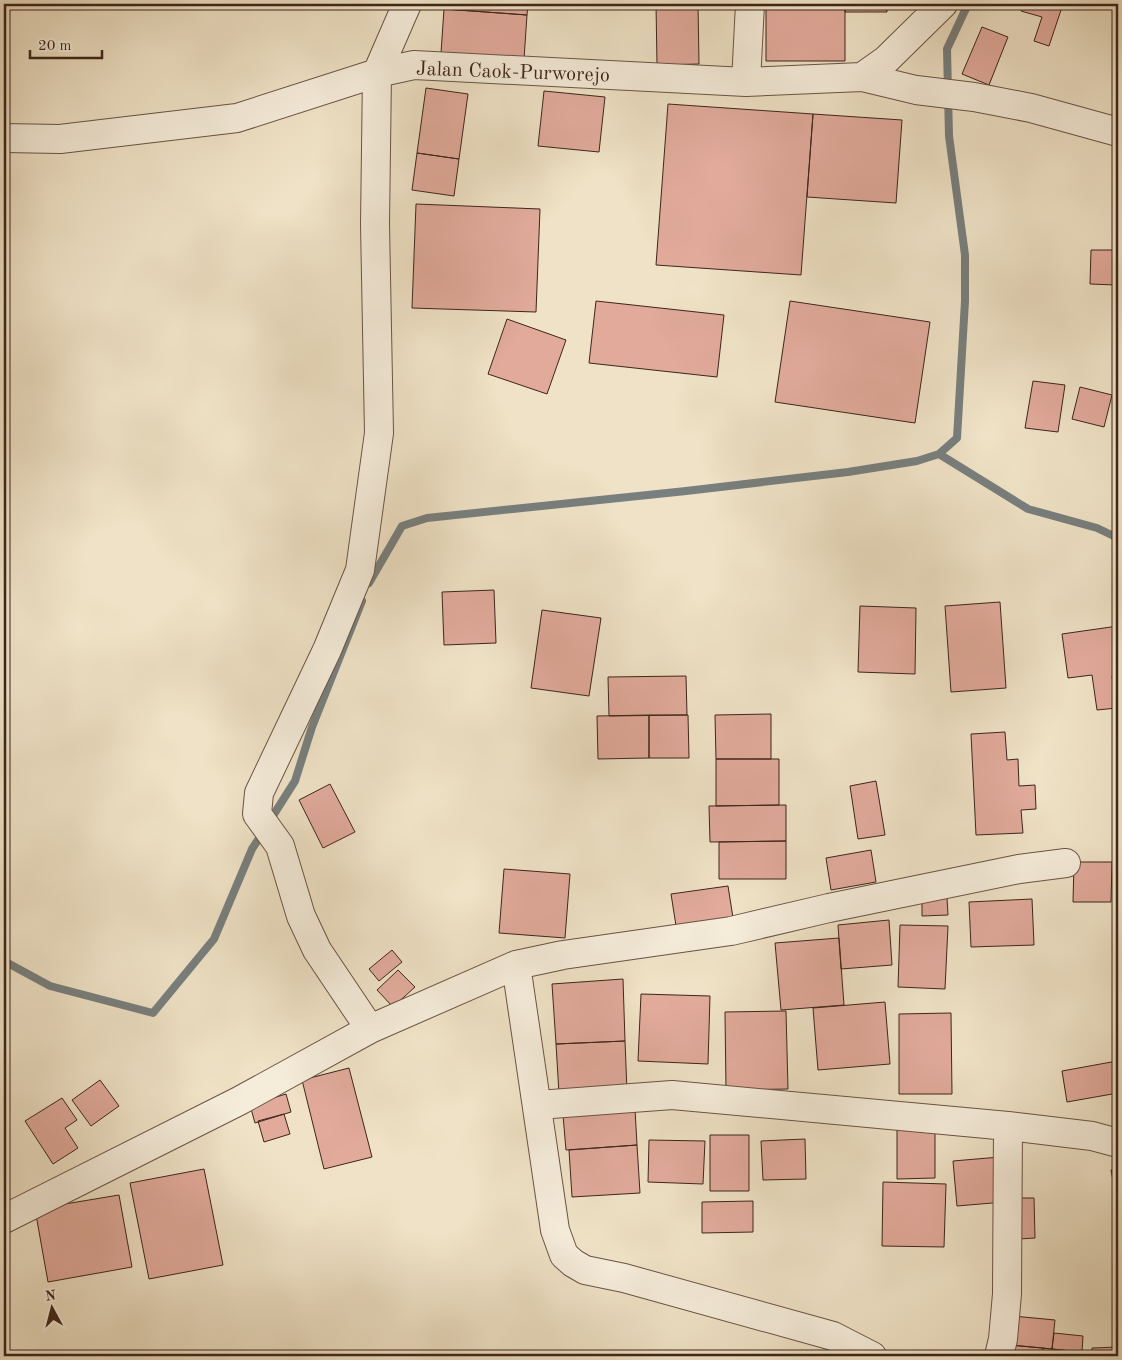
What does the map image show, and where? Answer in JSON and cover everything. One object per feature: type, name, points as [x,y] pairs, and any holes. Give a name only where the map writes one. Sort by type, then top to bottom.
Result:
[{"type":"street","points":[[370,1029],[318,950],[301,916],[280,846],[257,814],[259,793],[327,650],[360,570],[379,433],[375,224],[377,74],[408,4]]},
{"type":"street","points":[[746,82],[750,4]]},
{"type":"street","points":[[862,78],[886,60],[942,4]]},
{"type":"street","name":"Jalan Caok-Purworejo","points":[[4,138],[60,139],[237,118],[377,74],[414,65],[746,82],[862,78],[916,90],[974,97],[1031,108],[1118,132]]},
{"type":"street","points":[[4,1219],[239,1100],[370,1029],[516,965],[563,955],[731,930],[1019,869],[1066,863]]},
{"type":"street","points":[[516,965],[538,1105],[554,1230],[564,1255],[573,1263],[586,1270],[624,1278],[833,1336],[872,1356]]},
{"type":"street","points":[[538,1105],[672,1095],[1008,1126],[1092,1136],[1118,1143]]},
{"type":"street","points":[[999,1356],[1003,1339],[1007,1294],[1008,1126]]},
{"type":"building","points":[[445,4],[528,4],[527,15],[444,9]]},
{"type":"building","points":[[656,4],[698,4],[699,64],[657,65]]},
{"type":"building","points":[[766,4],[845,4],[845,61],[766,61]]},
{"type":"building","points":[[845,4],[887,4],[887,12],[845,12]]},
{"type":"building","points":[[1023,4],[1063,4],[1049,46],[1034,41],[1042,17],[1021,11]]},
{"type":"building","points":[[444,9],[527,15],[524,59],[441,53]]},
{"type":"building","points":[[982,27],[1008,37],[989,85],[962,74]]},
{"type":"building","points":[[426,88],[468,94],[459,159],[417,153]]},
{"type":"building","points":[[544,91],[605,97],[599,152],[538,146]]},
{"type":"building","points":[[668,104],[813,114],[801,275],[656,265]]},
{"type":"building","points":[[813,114],[902,120],[896,203],[807,197]]},
{"type":"building","points":[[417,153],[459,159],[454,196],[412,190]]},
{"type":"building","points":[[416,204],[540,209],[536,312],[412,308]]},
{"type":"building","points":[[1091,250],[1116,250],[1116,285],[1090,284]]},
{"type":"building","points":[[596,301],[724,315],[717,377],[589,363]]},
{"type":"building","points":[[790,301],[930,322],[915,423],[775,402]]},
{"type":"building","points":[[507,319],[566,340],[547,394],[488,374]]},
{"type":"building","points":[[1033,381],[1065,385],[1058,432],[1025,428]]},
{"type":"building","points":[[1080,387],[1112,395],[1104,427],[1072,419]]},
{"type":"building","points":[[494,590],[496,643],[444,645],[442,592]]},
{"type":"building","points":[[1000,602],[1006,688],[951,692],[945,606]]},
{"type":"building","points":[[860,606],[916,608],[915,674],[858,672]]},
{"type":"building","points":[[542,610],[601,618],[589,696],[531,688]]},
{"type":"building","points":[[1118,626],[1118,675],[1112,676],[1117,708],[1097,710],[1092,675],[1068,678],[1062,634]]},
{"type":"building","points":[[686,676],[687,715],[609,716],[608,677]]},
{"type":"building","points":[[771,714],[771,759],[716,759],[715,715]]},
{"type":"building","points":[[649,715],[688,715],[689,758],[649,758]]},
{"type":"building","points":[[649,715],[649,758],[598,759],[597,716]]},
{"type":"building","points":[[1005,732],[1007,760],[1018,759],[1019,786],[1035,785],[1036,809],[1021,810],[1023,833],[976,835],[971,734]]},
{"type":"building","points":[[716,759],[779,759],[779,805],[716,806]]},
{"type":"building","points":[[876,781],[885,835],[858,839],[850,786]]},
{"type":"building","points":[[330,784],[355,832],[323,848],[299,800]]},
{"type":"building","points":[[786,805],[786,841],[710,842],[709,806]]},
{"type":"building","points":[[786,841],[786,879],[719,879],[719,842]]},
{"type":"building","points":[[871,850],[876,882],[831,890],[826,858]]},
{"type":"building","points":[[1074,862],[1112,862],[1111,902],[1073,902]]},
{"type":"building","points":[[504,869],[570,874],[565,938],[499,933]]},
{"type":"building","points":[[728,886],[734,924],[677,932],[671,894]]},
{"type":"building","points":[[947,898],[948,915],[922,916],[922,900]]},
{"type":"building","points":[[1032,899],[1034,945],[971,947],[969,902]]},
{"type":"building","points":[[889,920],[892,965],[841,969],[838,925]]},
{"type":"building","points":[[900,925],[948,926],[945,989],[898,987]]},
{"type":"building","points":[[839,938],[844,1005],[781,1010],[775,943]]},
{"type":"building","points":[[392,950],[402,962],[379,981],[369,969]]},
{"type":"building","points":[[398,970],[415,987],[393,1007],[377,990]]},
{"type":"building","points":[[623,979],[625,1041],[556,1044],[552,984]]},
{"type":"building","points":[[641,994],[710,996],[708,1064],[638,1061]]},
{"type":"building","points":[[885,1002],[890,1064],[818,1070],[813,1008]]},
{"type":"building","points":[[786,1011],[788,1089],[726,1090],[725,1012]]},
{"type":"building","points":[[951,1013],[952,1094],[899,1094],[899,1014]]},
{"type":"building","points":[[625,1041],[627,1091],[559,1094],[556,1044]]},
{"type":"building","points":[[1117,1061],[1118,1093],[1067,1102],[1062,1071]]},
{"type":"building","points":[[349,1068],[372,1157],[324,1169],[302,1080]]},
{"type":"building","points":[[100,1080],[119,1106],[91,1126],[72,1100]]},
{"type":"building","points":[[286,1094],[291,1112],[255,1123],[250,1105]]},
{"type":"building","points":[[62,1098],[77,1120],[65,1128],[78,1148],[53,1164],[25,1121]]},
{"type":"building","points":[[635,1109],[637,1145],[566,1150],[563,1115]]},
{"type":"building","points":[[284,1114],[290,1134],[264,1142],[258,1121]]},
{"type":"building","points":[[935,1129],[935,1178],[897,1179],[897,1130]]},
{"type":"building","points":[[710,1135],[749,1135],[749,1191],[710,1191]]},
{"type":"building","points":[[805,1139],[806,1179],[763,1180],[761,1141]]},
{"type":"building","points":[[649,1140],[705,1141],[703,1184],[648,1182]]},
{"type":"building","points":[[637,1145],[640,1193],[572,1197],[569,1150]]},
{"type":"building","points":[[1000,1157],[1004,1202],[957,1206],[953,1161]]},
{"type":"building","points":[[204,1169],[223,1265],[149,1279],[130,1183]]},
{"type":"building","points":[[1118,1169],[1118,1208],[1111,1170]]},
{"type":"building","points":[[883,1182],[946,1184],[944,1247],[882,1246]]},
{"type":"building","points":[[119,1195],[132,1267],[48,1282],[35,1209]]},
{"type":"building","points":[[1018,1198],[1034,1198],[1035,1238],[1019,1239]]},
{"type":"building","points":[[753,1201],[753,1232],[702,1233],[702,1202]]},
{"type":"building","points":[[1013,1316],[1055,1320],[1052,1349],[1010,1345]]},
{"type":"building","points":[[1054,1333],[1083,1336],[1082,1352],[1052,1349]]},
{"type":"building","points":[[1010,1345],[1043,1348],[1042,1356],[1009,1356]]},
{"type":"building","points":[[1118,1347],[1118,1356],[1092,1356],[1092,1348]]},
{"type":"building","points":[[1043,1348],[1078,1352],[1077,1356],[1042,1356]]},
{"type":"waterway","points":[[369,583],[402,526],[427,518],[848,472],[917,461],[939,454],[957,438],[965,301],[965,255],[949,136],[947,49],[968,4]]},
{"type":"waterway","points":[[939,454],[1028,509],[1097,528],[1118,538]]},
{"type":"waterway","points":[[269,822],[295,781],[312,727],[362,601]]},
{"type":"waterway","points":[[4,961],[50,986],[153,1013],[214,939],[252,849],[263,832]]}]
